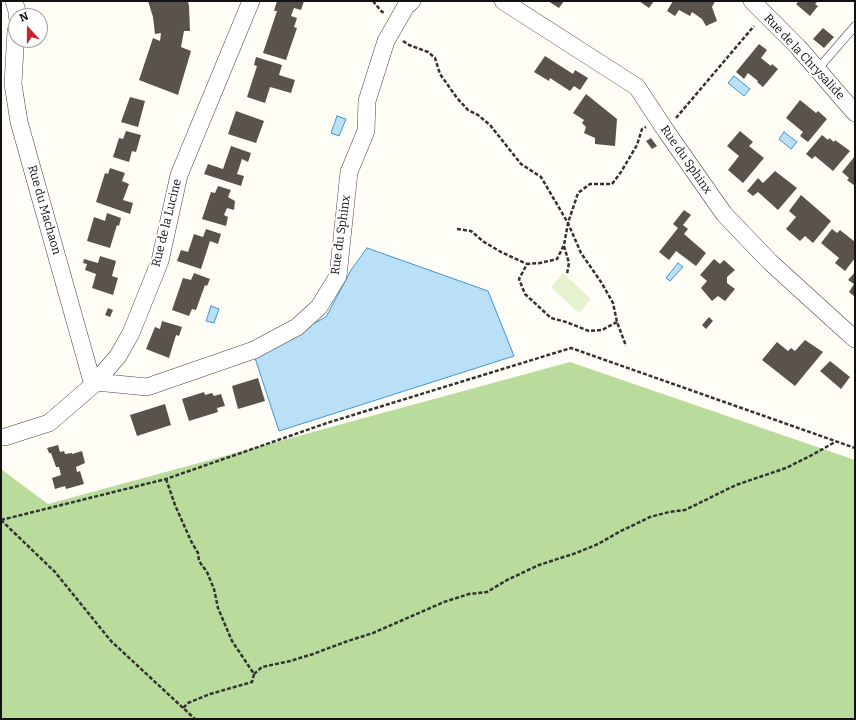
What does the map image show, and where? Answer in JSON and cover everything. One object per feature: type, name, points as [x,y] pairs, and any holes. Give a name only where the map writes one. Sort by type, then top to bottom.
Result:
[{"type":"street","name":"Rue de la Lucine","points":[[5,438],[49,423],[94,383],[118,356],[131,333],[160,261],[179,175],[250,1]]},
{"type":"street","name":"Rue du Sphinx","points":[[94,383],[147,387],[254,350],[297,327],[319,307],[338,276],[349,172],[366,131],[367,101],[386,41],[406,6],[412,1]]},
{"type":"street","name":"Rue du Sphinx","points":[[503,1],[637,87],[724,214],[770,262],[855,338]]},
{"type":"street","name":"Rue de la Chrysalide","points":[[752,1],[798,47],[855,113]]},
{"type":"street","name":"Rue du Machaon","points":[[15,48],[13,84],[19,122],[94,383]]},
{"type":"lane","points":[[817,70],[855,26]]},
{"type":"path","points":[[373,1],[382,12],[389,12]]},
{"type":"path","points":[[666,131],[764,14]]},
{"type":"path","points":[[400,39],[428,52],[435,58],[440,74],[447,85],[468,110],[478,115],[490,125],[521,164],[541,177],[568,224],[581,253],[601,282],[613,303],[617,322],[626,346]]},
{"type":"path","points":[[457,229],[471,231],[484,242],[527,264],[557,259],[564,245],[568,224],[578,193],[590,184],[612,184],[622,172],[637,145],[642,129]]},
{"type":"path","points":[[564,245],[569,263],[567,274]]},
{"type":"path","points":[[527,264],[519,279],[525,294],[551,318],[589,331],[602,330],[617,322]]},
{"type":"path","points":[[1,520],[166,479],[327,423],[571,348],[855,448]]},
{"type":"path","points":[[183,708],[188,703],[210,694],[252,682],[254,674],[262,667],[313,654],[373,633],[444,602],[469,594],[487,592],[507,580],[539,565],[598,544],[650,517],[685,510],[736,485],[786,468],[835,442]]},
{"type":"path","points":[[166,479],[175,505],[198,553],[199,562],[207,572],[214,589],[218,608],[232,641],[254,674]]},
{"type":"path","points":[[1,520],[55,572],[111,641],[195,719]]},
{"type":"green space","points":[[563,273],[591,299],[579,313],[551,287]]},
{"type":"green space","points":[[570,362],[855,460],[855,719],[1,719],[1,469],[48,504]]},
{"type":"water","points":[[734,76],[750,89],[744,96],[728,83]]},
{"type":"water","points":[[337,116],[346,119],[339,136],[331,133]]},
{"type":"water","points":[[784,132],[797,142],[791,149],[779,139]]},
{"type":"water","points":[[367,248],[488,291],[514,356],[279,431],[254,355],[326,317],[351,270]]},
{"type":"water","points":[[678,263],[683,267],[670,281],[666,278]]},
{"type":"water","points":[[211,306],[219,309],[214,323],[206,321]]},
{"type":"building","points":[[148,1],[188,1],[190,31],[184,31],[181,47],[191,51],[178,95],[139,80],[153,38],[160,41],[161,33],[155,34],[153,17]]},
{"type":"building","points":[[277,1],[304,1],[301,10],[294,8],[291,16],[297,18],[294,27],[297,28],[286,60],[263,53],[277,11],[274,11]]},
{"type":"building","points":[[548,1],[564,1],[559,8]]},
{"type":"building","points":[[639,1],[654,1],[649,8]]},
{"type":"building","points":[[673,1],[715,1],[712,7],[717,21],[706,26],[702,19],[692,12],[690,16],[679,10],[675,16],[667,11]]},
{"type":"building","points":[[799,1],[818,1],[815,4],[818,6],[810,16],[796,4]]},
{"type":"building","points":[[823,28],[834,37],[824,48],[813,39]]},
{"type":"building","points":[[759,44],[767,50],[761,58],[771,66],[772,64],[778,69],[763,87],[748,73],[744,79],[736,72]]},
{"type":"building","points":[[545,56],[573,74],[575,70],[588,78],[580,90],[574,86],[570,91],[550,78],[549,81],[534,72]]},
{"type":"building","points":[[256,57],[282,65],[279,75],[295,80],[291,93],[270,87],[265,103],[247,97],[257,66],[254,65]]},
{"type":"building","points":[[586,94],[617,119],[615,146],[595,144],[595,138],[584,133],[586,127],[582,123],[584,120],[573,113]]},
{"type":"building","points":[[130,97],[145,101],[138,127],[121,122]]},
{"type":"building","points":[[800,100],[816,113],[818,111],[827,119],[808,142],[800,136],[803,132],[786,118]]},
{"type":"building","points":[[236,111],[264,121],[256,143],[228,134]]},
{"type":"building","points":[[126,131],[141,135],[136,152],[132,151],[129,162],[113,157],[119,138],[123,139]]},
{"type":"building","points":[[740,131],[753,142],[749,146],[764,158],[743,183],[728,170],[739,156],[727,146]]},
{"type":"building","points":[[822,135],[828,140],[829,138],[834,142],[835,140],[850,151],[833,171],[815,156],[812,159],[806,154]]},
{"type":"building","points":[[651,138],[657,146],[652,149],[646,141]]},
{"type":"building","points":[[231,146],[251,153],[248,162],[242,159],[237,174],[244,176],[241,186],[204,174],[208,164],[223,169]]},
{"type":"building","points":[[855,156],[855,186],[847,180],[849,178],[842,172]]},
{"type":"building","points":[[110,168],[125,173],[122,181],[129,184],[123,200],[133,203],[130,214],[96,202],[105,173],[108,174]]},
{"type":"building","points":[[775,171],[797,188],[778,210],[758,192],[753,196],[747,191],[758,178],[763,183]]},
{"type":"building","points":[[218,186],[231,190],[228,197],[235,201],[234,210],[227,208],[224,215],[228,217],[226,226],[202,219],[211,192],[215,193]]},
{"type":"building","points":[[801,195],[831,221],[813,243],[805,236],[800,241],[786,229],[796,217],[789,211]]},
{"type":"building","points":[[684,210],[691,215],[683,225],[688,229],[684,234],[706,253],[696,266],[676,251],[669,260],[659,252],[678,228],[673,224]]},
{"type":"building","points":[[107,213],[121,218],[119,226],[117,225],[110,248],[87,241],[94,217],[105,221]]},
{"type":"building","points":[[206,229],[221,234],[218,244],[210,241],[201,269],[177,261],[181,250],[188,252],[194,234],[203,237]]},
{"type":"building","points":[[832,229],[837,233],[840,230],[855,242],[855,258],[845,271],[835,263],[839,258],[821,243]]},
{"type":"building","points":[[100,256],[116,261],[112,276],[118,278],[113,295],[92,288],[96,274],[85,270],[87,264],[83,263],[84,259],[98,263]]},
{"type":"building","points":[[714,259],[720,264],[724,260],[735,270],[727,277],[727,283],[735,289],[725,301],[718,296],[712,301],[701,288],[707,281],[700,275]]},
{"type":"building","points":[[855,272],[855,297],[849,292],[854,284],[848,280]]},
{"type":"building","points":[[194,273],[210,279],[207,286],[205,285],[196,310],[192,309],[189,316],[172,310],[183,278],[191,280]]},
{"type":"building","points":[[108,308],[113,310],[110,317],[105,315]]},
{"type":"building","points":[[709,317],[713,321],[706,329],[702,325]]},
{"type":"building","points":[[162,321],[182,327],[179,336],[176,335],[169,358],[146,349],[155,327],[160,329]]},
{"type":"building","points":[[805,340],[823,352],[795,386],[762,360],[777,342],[788,351],[791,348],[795,351]]},
{"type":"building","points":[[830,361],[850,377],[841,389],[820,371]]},
{"type":"building","points":[[258,378],[265,401],[238,409],[232,386]]},
{"type":"building","points":[[204,392],[205,395],[212,393],[214,396],[221,394],[225,406],[217,408],[218,412],[189,421],[182,399]]},
{"type":"building","points":[[165,404],[171,425],[137,436],[130,415]]},
{"type":"building","points":[[58,445],[60,452],[64,451],[65,454],[72,454],[82,451],[85,463],[76,467],[77,472],[80,471],[84,484],[66,489],[65,486],[55,489],[52,478],[61,475],[59,467],[56,467],[51,453],[49,453],[47,448]]}]
